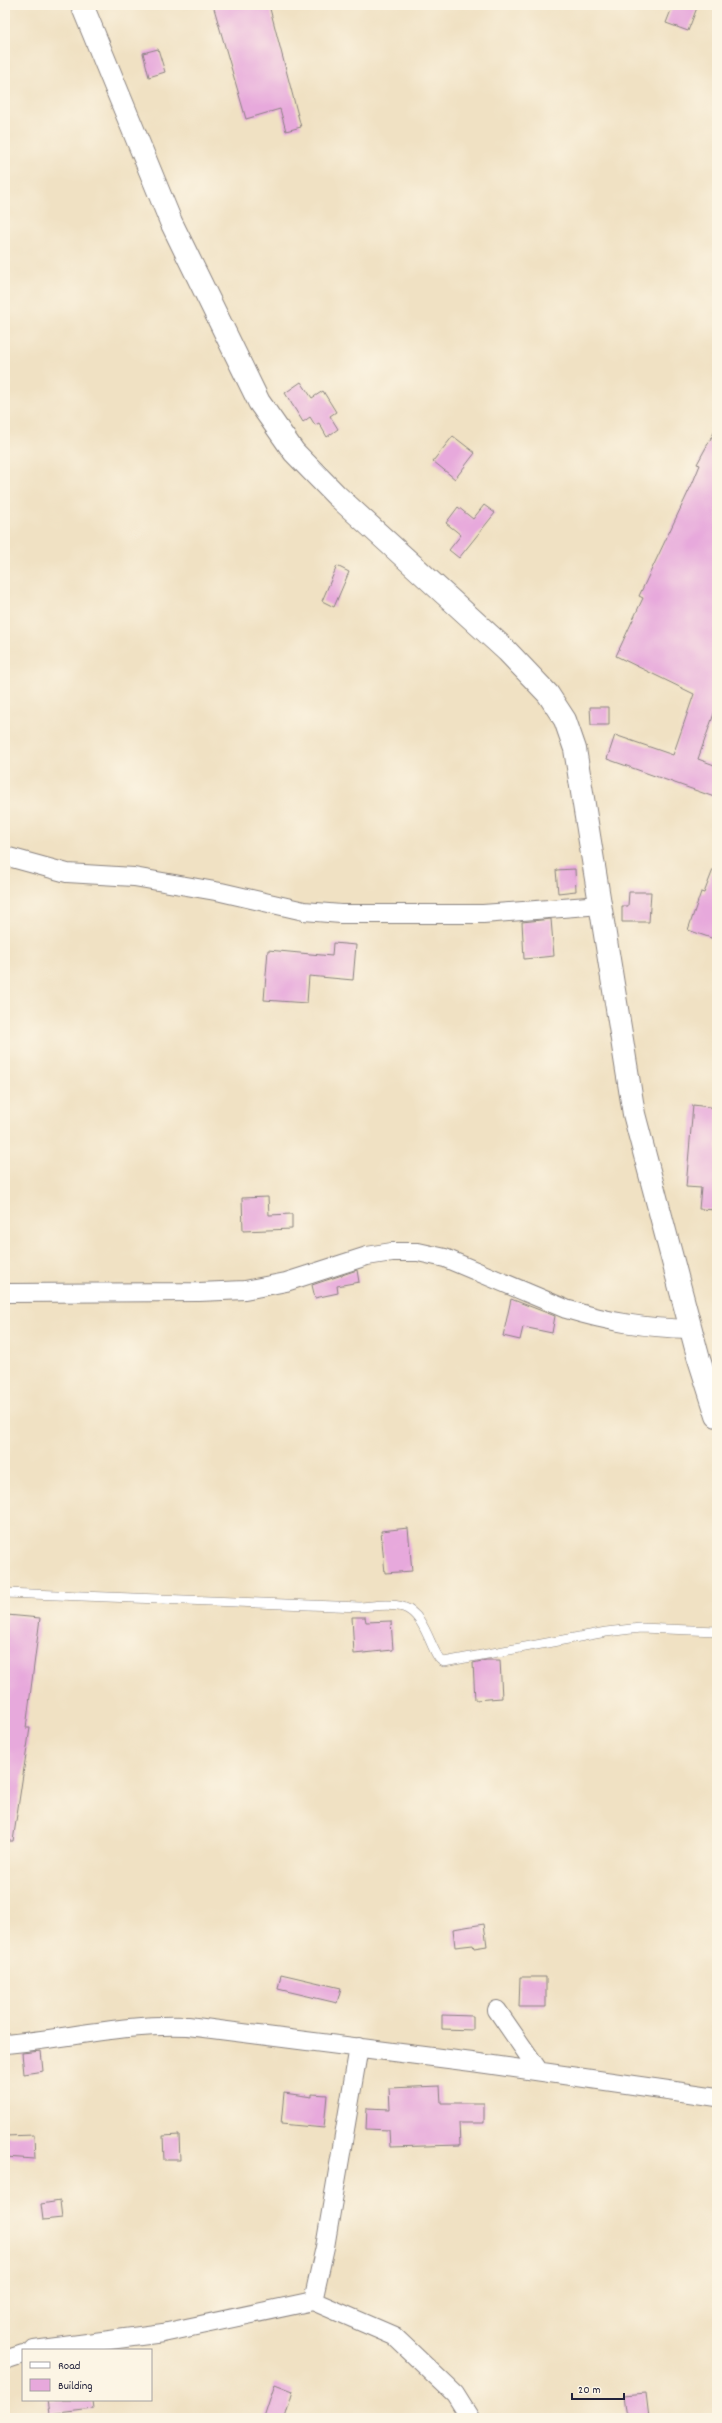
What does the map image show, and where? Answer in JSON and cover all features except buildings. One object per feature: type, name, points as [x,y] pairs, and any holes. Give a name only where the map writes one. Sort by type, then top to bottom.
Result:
[{"type":"street","points":[[82,5],[171,222],[259,402],[294,452],[336,495],[507,651],[548,694],[565,720],[576,749],[634,1114],[691,1329],[717,1416]]},
{"type":"street","points":[[5,856],[67,873],[134,877],[221,892],[304,911],[341,914],[483,914],[600,905]]},
{"type":"street","points":[[5,1293],[199,1292],[245,1290],[286,1282],[367,1256],[392,1252],[418,1252],[445,1258],[566,1309],[587,1315],[645,1328],[691,1329]]},
{"type":"street","points":[[497,2010],[539,2071]]},
{"type":"street","points":[[5,2044],[158,2024],[188,2026],[539,2071],[717,2097]]},
{"type":"street","points":[[313,2301],[324,2254],[359,2047]]},
{"type":"street","points":[[41,2349],[163,2332],[313,2301],[394,2336],[455,2394],[470,2418]]},
{"type":"street","points":[[5,2360],[22,2354]]},
{"type":"lane","points":[[5,1593],[360,1607],[391,1605],[404,1607],[419,1618],[425,1627],[438,1657],[444,1662],[606,1632],[640,1628],[717,1631]]}]
